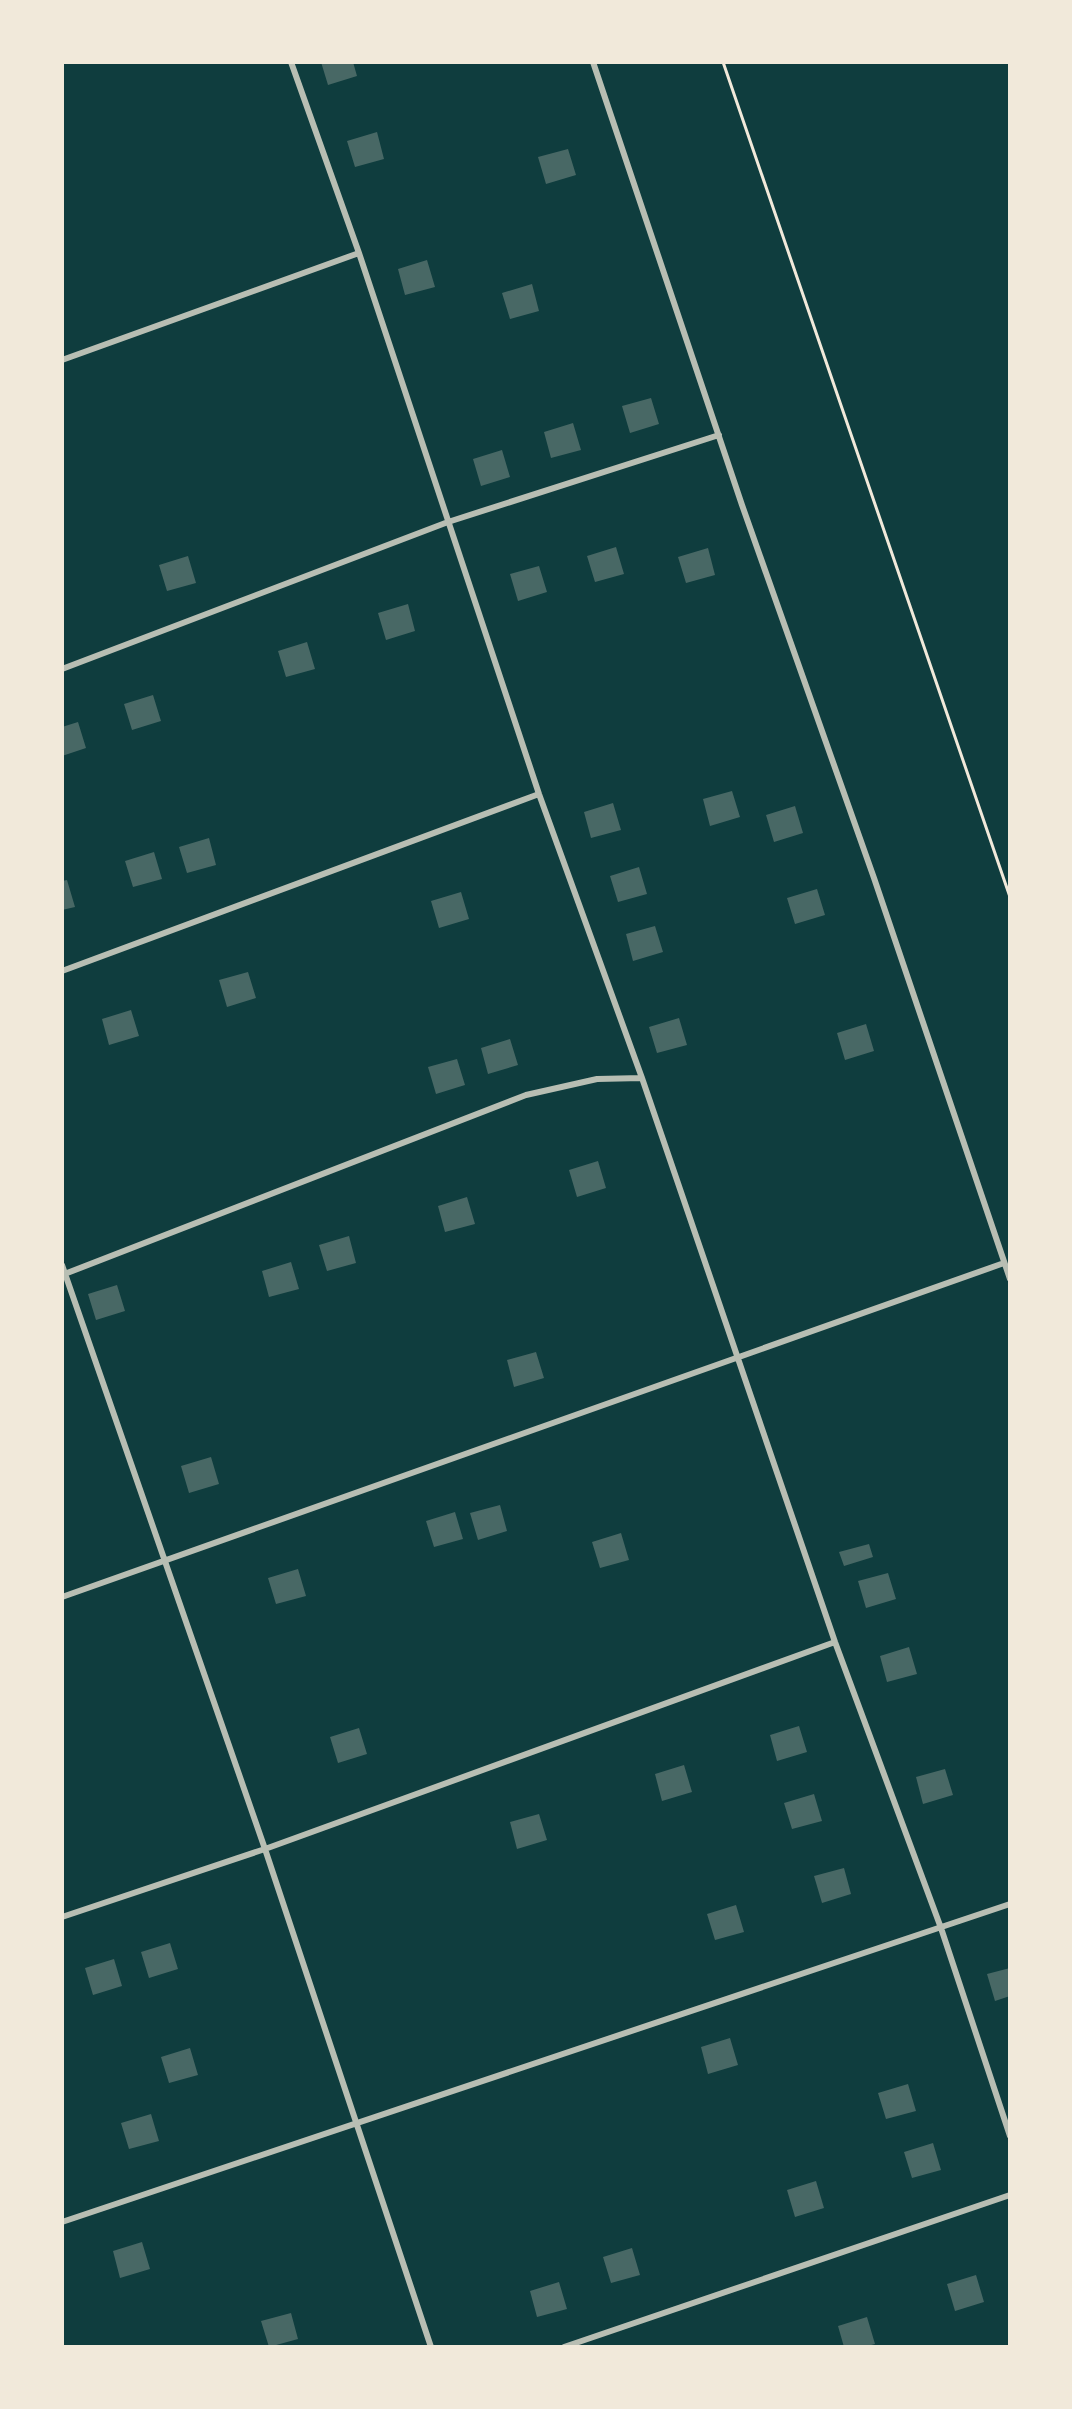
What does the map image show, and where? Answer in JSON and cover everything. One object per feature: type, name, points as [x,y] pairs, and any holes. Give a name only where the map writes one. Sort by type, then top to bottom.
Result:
[{"type":"lane","points":[[291,62],[359,253],[539,794],[642,1078],[835,1642],[941,1928],[1010,2136]]},
{"type":"lane","points":[[593,62],[1010,1279]]},
{"type":"lane","points":[[62,360],[359,253]]},
{"type":"lane","points":[[62,669],[448,522],[719,435]]},
{"type":"lane","points":[[62,971],[539,794]]},
{"type":"lane","points":[[64,1274],[526,1095],[597,1079],[642,1078]]},
{"type":"lane","points":[[62,1597],[1004,1263]]},
{"type":"lane","points":[[62,1265],[265,1849],[431,2347]]},
{"type":"lane","points":[[62,1917],[265,1849],[835,1642]]},
{"type":"lane","points":[[62,2222],[1010,1904]]},
{"type":"lane","points":[[564,2347],[1010,2195]]},
{"type":"path","points":[[723,62],[1010,897]]},
{"type":"building","points":[[321,62],[353,62],[357,76],[328,85]]},
{"type":"building","points":[[377,132],[384,159],[355,167],[347,141]]},
{"type":"building","points":[[568,149],[576,175],[546,184],[538,157]]},
{"type":"building","points":[[427,260],[435,287],[405,295],[398,269]]},
{"type":"building","points":[[532,284],[539,311],[510,319],[502,293]]},
{"type":"building","points":[[651,398],[659,424],[630,433],[622,406]]},
{"type":"building","points":[[573,423],[581,450],[551,458],[544,432]]},
{"type":"building","points":[[502,450],[510,477],[481,486],[473,459]]},
{"type":"building","points":[[616,547],[624,574],[595,582],[587,556]]},
{"type":"building","points":[[708,548],[715,575],[686,583],[678,557]]},
{"type":"building","points":[[188,556],[196,583],[167,591],[159,565]]},
{"type":"building","points":[[539,566],[547,592],[518,601],[510,574]]},
{"type":"building","points":[[408,604],[415,631],[386,640],[378,613]]},
{"type":"building","points":[[307,642],[315,669],[286,677],[278,651]]},
{"type":"building","points":[[153,695],[161,721],[132,730],[124,704]]},
{"type":"building","points":[[78,722],[86,748],[62,756],[62,727]]},
{"type":"building","points":[[732,791],[740,817],[710,826],[703,799]]},
{"type":"building","points":[[613,803],[621,830],[591,838],[584,812]]},
{"type":"building","points":[[795,806],[803,833],[774,842],[766,815]]},
{"type":"building","points":[[209,838],[216,865],[187,873],[179,847]]},
{"type":"building","points":[[154,852],[162,879],[133,887],[125,861]]},
{"type":"building","points":[[639,867],[647,894],[618,902],[610,876]]},
{"type":"building","points":[[67,880],[75,907],[62,910],[62,881]]},
{"type":"building","points":[[817,889],[825,915],[795,924],[787,898]]},
{"type":"building","points":[[461,892],[469,919],[439,928],[431,901]]},
{"type":"building","points":[[655,926],[663,952],[633,961],[626,934]]},
{"type":"building","points":[[248,972],[256,998],[227,1007],[219,980]]},
{"type":"building","points":[[131,1010],[139,1036],[109,1045],[102,1019]]},
{"type":"building","points":[[679,1018],[687,1045],[657,1053],[649,1027]]},
{"type":"building","points":[[866,1024],[874,1051],[845,1060],[837,1033]]},
{"type":"building","points":[[510,1039],[518,1065],[488,1074],[481,1048]]},
{"type":"building","points":[[457,1059],[465,1085],[436,1094],[428,1067]]},
{"type":"building","points":[[598,1161],[606,1188],[577,1197],[569,1170]]},
{"type":"building","points":[[467,1197],[475,1224],[445,1232],[438,1206]]},
{"type":"building","points":[[349,1236],[356,1263],[327,1271],[319,1245]]},
{"type":"building","points":[[291,1262],[299,1289],[269,1297],[262,1271]]},
{"type":"building","points":[[117,1285],[125,1311],[96,1320],[88,1294]]},
{"type":"building","points":[[536,1352],[544,1378],[514,1387],[507,1360]]},
{"type":"building","points":[[211,1457],[219,1484],[189,1493],[181,1466]]},
{"type":"building","points":[[500,1505],[507,1531],[478,1540],[470,1513]]},
{"type":"building","points":[[455,1512],[463,1539],[434,1547],[426,1521]]},
{"type":"building","points":[[621,1533],[629,1560],[600,1568],[592,1542]]},
{"type":"building","points":[[869,1544],[873,1557],[844,1566],[839,1552]]},
{"type":"building","points":[[298,1569],[306,1596],[276,1604],[268,1578]]},
{"type":"building","points":[[888,1573],[896,1599],[866,1608],[858,1581]]},
{"type":"building","points":[[909,1647],[917,1674],[887,1682],[880,1656]]},
{"type":"building","points":[[799,1726],[807,1752],[777,1761],[770,1735]]},
{"type":"building","points":[[359,1728],[367,1754],[338,1763],[330,1737]]},
{"type":"building","points":[[684,1765],[692,1792],[662,1801],[655,1774]]},
{"type":"building","points":[[945,1769],[953,1795],[923,1804],[916,1777]]},
{"type":"building","points":[[814,1794],[822,1821],[792,1829],[784,1803]]},
{"type":"building","points":[[539,1814],[547,1840],[517,1849],[510,1822]]},
{"type":"building","points":[[844,1868],[851,1894],[822,1903],[814,1876]]},
{"type":"building","points":[[736,1905],[744,1932],[715,1940],[707,1914]]},
{"type":"building","points":[[170,1943],[178,1969],[149,1978],[141,1952]]},
{"type":"building","points":[[114,1959],[122,1986],[93,1995],[85,1968]]},
{"type":"building","points":[[1010,1968],[1010,1996],[995,2001],[987,1974]]},
{"type":"building","points":[[730,2038],[738,2065],[708,2074],[701,2047]]},
{"type":"building","points":[[190,2048],[198,2075],[169,2083],[161,2057]]},
{"type":"building","points":[[908,2084],[916,2111],[886,2119],[878,2093]]},
{"type":"building","points":[[151,2114],[159,2141],[129,2149],[121,2123]]},
{"type":"building","points":[[933,2143],[941,2170],[912,2178],[904,2152]]},
{"type":"building","points":[[816,2181],[824,2208],[795,2217],[787,2190]]},
{"type":"building","points":[[142,2242],[150,2269],[120,2278],[113,2251]]},
{"type":"building","points":[[632,2248],[640,2275],[611,2283],[603,2257]]},
{"type":"building","points":[[976,2275],[984,2302],[955,2311],[947,2284]]},
{"type":"building","points":[[559,2282],[567,2309],[537,2317],[530,2291]]},
{"type":"building","points":[[291,2313],[298,2339],[269,2347],[261,2321]]},
{"type":"building","points":[[867,2317],[875,2344],[844,2347],[838,2326]]}]
